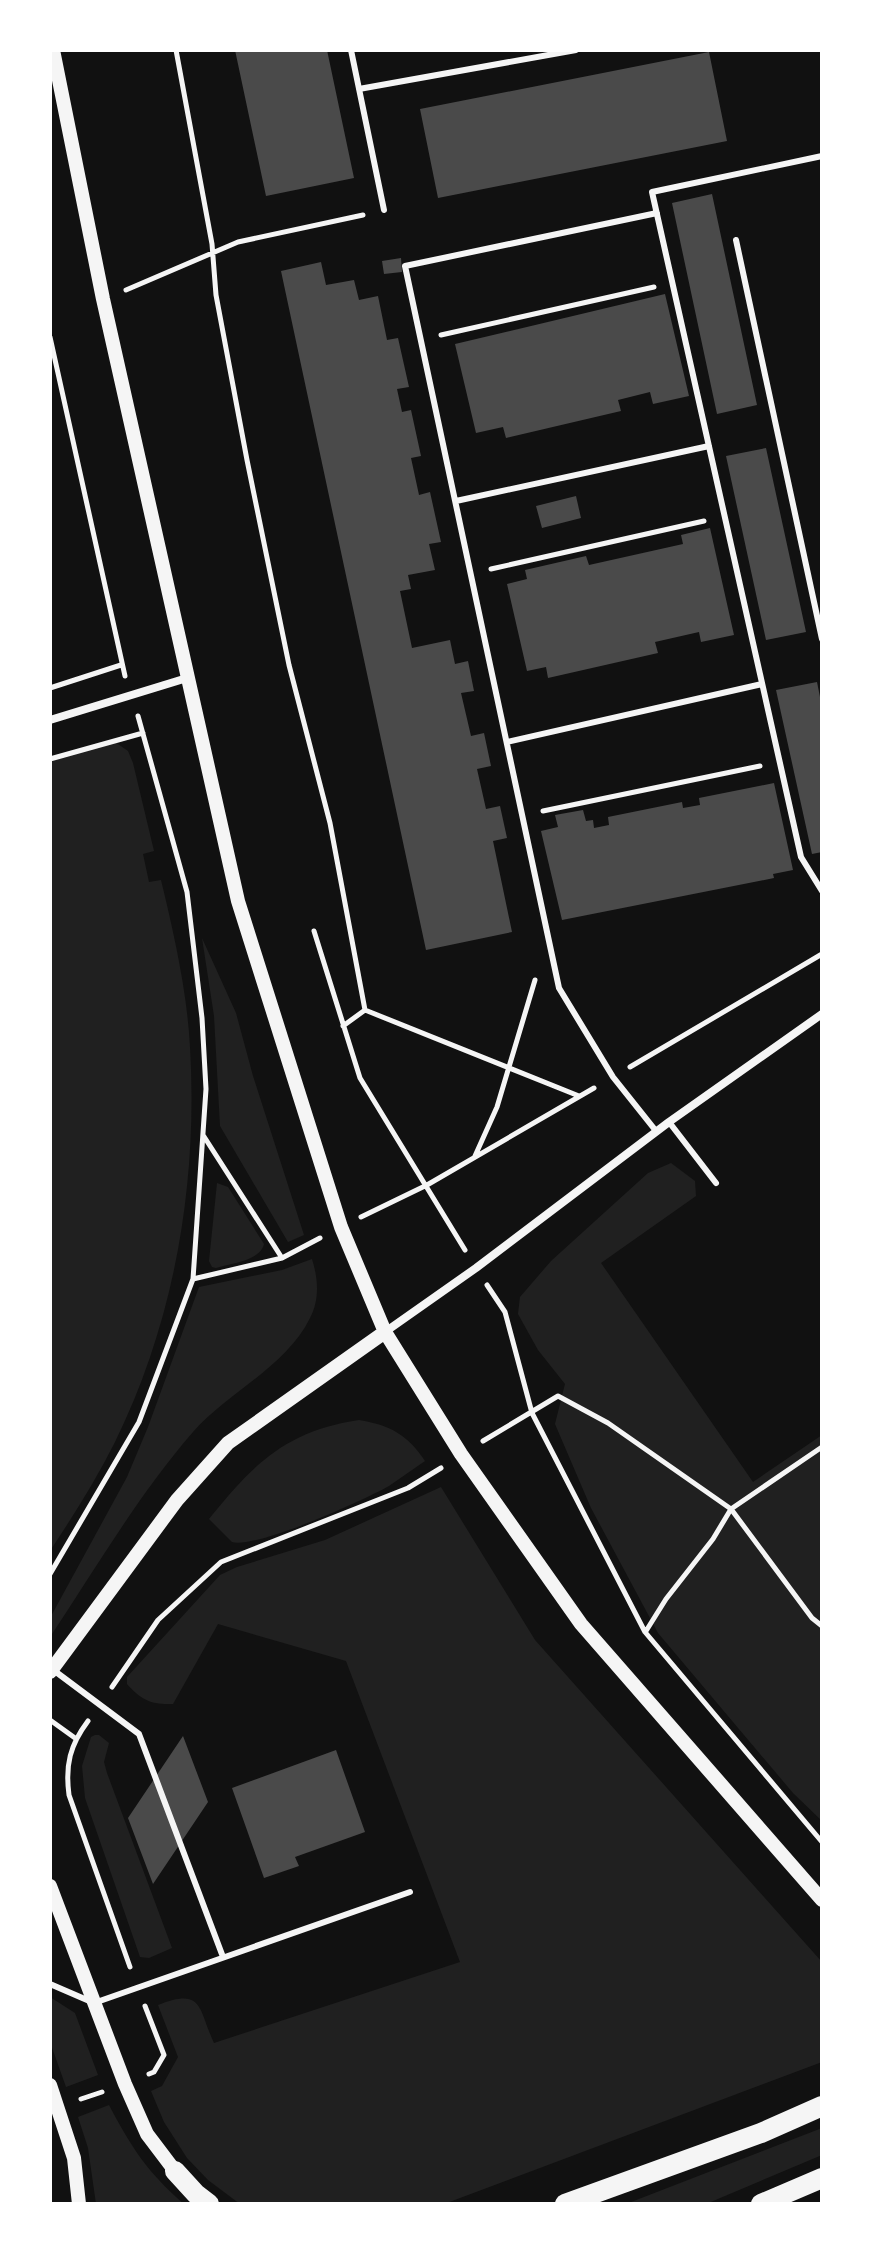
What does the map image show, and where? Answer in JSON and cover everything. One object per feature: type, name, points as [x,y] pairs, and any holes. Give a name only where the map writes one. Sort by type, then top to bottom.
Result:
[{"type":"main road","points":[[565,2204],[761,2133],[822,2106]]},
{"type":"main road","points":[[175,2171],[209,2204]]},
{"type":"main road","points":[[761,2204],[822,2178]]},
{"type":"main road","points":[[549,2204],[590,2195]]},
{"type":"street","points":[[53,50],[55,88],[238,901],[341,1227],[385,1332],[461,1454],[581,1624],[822,1900]]},
{"type":"street","points":[[50,720],[187,678]]},
{"type":"street","points":[[51,1671],[177,1500],[228,1443],[476,1268],[656,1131],[822,1014]]},
{"type":"street","points":[[50,1886],[147,2134],[175,2171]]},
{"type":"street","points":[[50,2085],[74,2158],[79,2204]]},
{"type":"lane","points":[[351,50],[384,210]]},
{"type":"lane","points":[[359,89],[576,50]]},
{"type":"lane","points":[[822,156],[652,192],[801,857],[822,891]]},
{"type":"lane","points":[[656,1131],[613,1077],[559,988],[405,266],[657,213]]},
{"type":"lane","points":[[736,240],[822,639]]},
{"type":"lane","points":[[456,501],[709,446]]},
{"type":"lane","points":[[507,742],[762,684]]},
{"type":"lane","points":[[669,1122],[716,1183]]},
{"type":"lane","points":[[51,1671],[139,1734],[223,1957]]},
{"type":"lane","points":[[50,1984],[94,2003],[410,1892]]},
{"type":"path","points":[[176,50],[247,460],[289,665],[330,823],[365,1010]]},
{"type":"path","points":[[103,299],[238,242],[384,210]]},
{"type":"path","points":[[421,339],[672,283]]},
{"type":"path","points":[[50,337],[121,665],[187,892],[202,1018],[206,1089],[193,1279],[139,1422],[50,1574]]},
{"type":"path","points":[[471,574],[724,517]]},
{"type":"path","points":[[50,688],[121,665]]},
{"type":"path","points":[[50,759],[143,733]]},
{"type":"path","points":[[522,816],[781,762]]},
{"type":"path","points":[[314,931],[360,1078],[505,1312],[532,1413],[645,1632],[822,1842]]},
{"type":"path","points":[[475,1157],[497,1107],[548,936]]},
{"type":"path","points":[[193,1279],[282,1258],[427,1185],[822,954]]},
{"type":"path","points":[[343,1026],[365,1010]]},
{"type":"path","points":[[365,1010],[579,1097]]},
{"type":"path","points":[[203,1135],[282,1258]]},
{"type":"path","points":[[154,2072],[164,2055],[69,1795],[66,1775],[68,1757],[75,1738],[158,1620],[221,1562],[408,1488],[558,1396],[608,1423],[731,1509],[812,1618],[822,1626]]},
{"type":"path","points":[[645,1632],[666,1599],[713,1539],[731,1509],[822,1447]]},
{"type":"path","points":[[50,1720],[75,1738]]},
{"type":"shaded area","points":[[115,742],[128,751],[133,763],[154,851],[143,854],[149,882],[161,880],[186,1005],[192,1098],[186,1199],[167,1299],[136,1396],[100,1470],[50,1551],[50,758]]},
{"type":"shaded area","points":[[202,938],[236,1013],[304,1235],[288,1242],[220,1126],[214,1016]]},
{"type":"shaded area","points":[[671,1163],[695,1181],[696,1196],[601,1263],[753,1482],[822,1435],[822,1821],[793,1793],[658,1633],[591,1508],[555,1424],[565,1384],[538,1350],[518,1314],[520,1297],[551,1261],[648,1173]]},
{"type":"shaded area","points":[[217,1183],[228,1187],[264,1244],[251,1258],[216,1268],[209,1261]]},
{"type":"shaded area","points":[[312,1259],[317,1296],[300,1335],[272,1365],[207,1418],[173,1456],[136,1506],[50,1637],[50,1618],[127,1477],[199,1287],[282,1270]]},
{"type":"shaded area","points":[[359,1420],[397,1433],[412,1444],[425,1461],[389,1486],[357,1502],[264,1538],[232,1542],[209,1519],[241,1482],[273,1453],[311,1432]]},
{"type":"shaded area","points":[[441,1487],[535,1640],[822,1962],[822,2062],[444,2204],[240,2204],[208,2180],[187,2158],[164,2122],[151,2091],[162,2086],[178,2057],[158,2005],[173,2000],[192,2000],[201,2011],[214,2043],[460,1962],[346,1661],[218,1624],[173,1704],[159,1704],[142,1698],[127,1684],[127,1677],[220,1575],[325,1540]]},
{"type":"shaded area","points":[[95,1735],[109,1743],[104,1762],[107,1773],[172,1948],[149,1958],[140,1957],[85,1798],[82,1766],[91,1737]]},
{"type":"shaded area","points":[[50,1997],[75,2013],[98,2075],[66,2087],[50,2042]]},
{"type":"shaded area","points":[[109,2105],[141,2159],[184,2204],[96,2204],[88,2148],[78,2117]]},
{"type":"shaded area","points":[[822,2128],[822,2155],[706,2204],[626,2204]]},
{"type":"building","points":[[235,50],[327,50],[354,178],[266,196]]},
{"type":"building","points":[[709,52],[727,141],[438,198],[420,109]]},
{"type":"building","points":[[712,194],[757,405],[717,414],[672,203]]},
{"type":"building","points":[[401,258],[402,272],[384,274],[382,261]]},
{"type":"building","points":[[321,262],[326,285],[354,280],[359,300],[378,296],[387,340],[398,338],[409,387],[397,389],[402,412],[411,410],[421,456],[411,458],[419,495],[430,492],[441,542],[429,544],[435,570],[408,575],[411,589],[400,591],[412,648],[450,640],[455,664],[468,661],[474,691],[461,693],[471,736],[484,733],[491,766],[477,769],[486,809],[500,806],[507,838],[493,841],[512,932],[426,950],[281,271]]},
{"type":"building","points":[[665,294],[689,396],[653,404],[650,392],[618,400],[621,411],[506,438],[503,427],[476,433],[455,344]]},
{"type":"building","points":[[766,448],[806,632],[766,640],[726,456]]},
{"type":"building","points":[[576,496],[581,518],[542,528],[536,506]]},
{"type":"building","points":[[710,528],[734,635],[701,642],[699,632],[655,642],[658,653],[548,678],[546,667],[527,671],[507,584],[527,579],[525,570],[586,556],[589,565],[683,544],[681,535]]},
{"type":"building","points":[[817,682],[822,707],[822,852],[812,854],[776,690]]},
{"type":"building","points":[[774,783],[793,870],[773,874],[774,878],[562,920],[541,831],[558,827],[555,815],[583,810],[586,821],[593,820],[594,828],[609,825],[608,817],[682,802],[683,808],[700,805],[699,798]]},
{"type":"building","points":[[183,1736],[208,1802],[153,1884],[128,1818]]},
{"type":"building","points":[[336,1750],[365,1832],[295,1857],[299,1866],[264,1878],[232,1788]]}]
